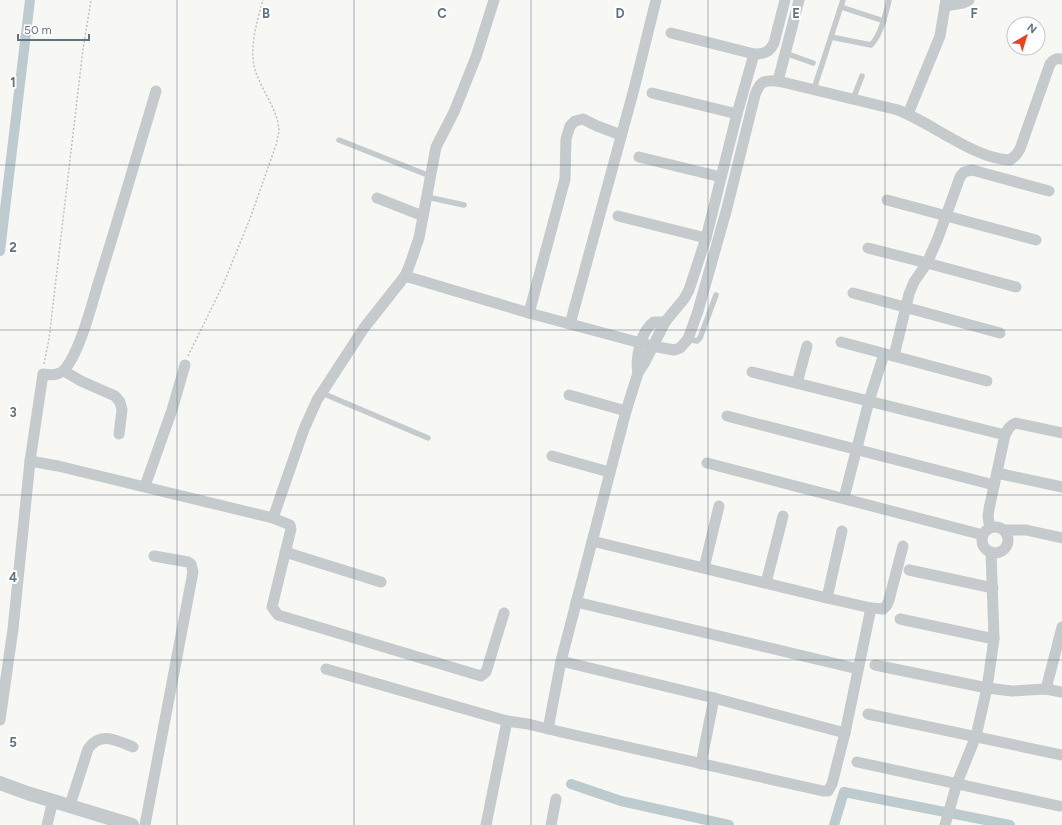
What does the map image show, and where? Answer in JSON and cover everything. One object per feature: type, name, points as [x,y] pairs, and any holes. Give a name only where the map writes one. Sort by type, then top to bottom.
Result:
[{"type":"street","points":[[273,518],[304,429],[317,400],[364,328],[405,276],[415,254],[436,147],[436,135],[450,109],[475,47],[488,0]]},
{"type":"street","points":[[436,147],[454,112],[474,64],[494,0]]},
{"type":"street","points":[[570,324],[634,89],[656,0]]},
{"type":"street","points":[[671,33],[754,54],[764,54],[772,47],[785,0]]},
{"type":"street","points":[[778,81],[800,0]]},
{"type":"street","points":[[908,114],[940,36],[945,3],[963,3],[969,0]]},
{"type":"street","points":[[548,729],[561,661],[609,472],[638,372],[645,362],[650,324],[654,322],[666,322],[689,290],[706,238],[737,114],[754,54]]},
{"type":"street","points":[[405,276],[530,313],[647,345],[674,350],[684,345],[688,339],[698,311],[755,95],[762,82],[766,80],[778,81],[908,114],[992,158],[1010,160],[1020,149],[1050,64],[1053,60],[1058,58],[1062,59]]},
{"type":"street","points":[[0,720],[13,629],[30,462],[43,374],[54,375],[64,371],[76,350],[92,305],[156,91]]},
{"type":"street","points":[[652,92],[737,114]]},
{"type":"street","points":[[530,313],[565,179],[566,139],[570,126],[575,121],[583,119],[621,135]]},
{"type":"street","points":[[639,157],[721,177]]},
{"type":"street","points":[[844,498],[869,401],[889,355],[914,282],[927,262],[947,216],[960,177],[964,172],[972,170],[1049,191]]},
{"type":"street","points":[[377,198],[423,216]]},
{"type":"street","points":[[887,200],[1036,240]]},
{"type":"street","points":[[618,216],[706,238]]},
{"type":"street","points":[[868,248],[927,262],[1016,287]]},
{"type":"street","points":[[853,293],[1000,333]]},
{"type":"street","points":[[841,342],[987,381]]},
{"type":"street","points":[[797,383],[807,346]]},
{"type":"street","points":[[145,486],[172,410],[185,366]]},
{"type":"street","points":[[64,371],[81,381],[115,396],[120,402],[122,410],[119,434]]},
{"type":"street","points":[[752,372],[1005,435]]},
{"type":"street","points":[[569,394],[626,411]]},
{"type":"street","points":[[727,416],[994,485]]},
{"type":"street","points":[[1004,530],[1007,534],[1008,544],[1001,552],[991,552],[983,545],[994,485],[1005,435],[1008,428],[1011,424],[1016,423],[1062,433]]},
{"type":"street","points":[[552,456],[609,472]]},
{"type":"street","points":[[30,462],[58,466],[145,486],[273,518],[290,525],[272,606],[278,615],[480,676],[486,672],[504,613]]},
{"type":"street","points":[[707,463],[844,498],[986,531],[994,526],[1004,530],[1026,530],[1062,538]]},
{"type":"street","points":[[997,473],[1062,487]]},
{"type":"street","points":[[704,568],[718,506]]},
{"type":"street","points":[[766,583],[783,516]]},
{"type":"street","points":[[827,598],[842,531]]},
{"type":"street","points":[[592,541],[827,598],[871,608],[883,609],[887,605],[903,546]]},
{"type":"street","points":[[285,552],[381,582]]},
{"type":"street","points":[[945,825],[957,783],[976,736],[987,688],[994,639],[991,552]]},
{"type":"street","points":[[145,825],[193,572],[193,567],[188,562],[154,556]]},
{"type":"street","points":[[908,570],[993,588]]},
{"type":"street","points":[[576,602],[858,669]]},
{"type":"street","points":[[326,669],[507,721],[528,724],[825,792],[832,784],[845,733],[871,608]]},
{"type":"street","points":[[900,619],[994,639]]},
{"type":"street","points":[[1046,689],[1061,635]]},
{"type":"street","points":[[561,661],[714,698],[845,733]]},
{"type":"street","points":[[875,665],[987,688],[1012,691],[1046,689],[1062,692]]},
{"type":"street","points":[[701,764],[714,698]]},
{"type":"street","points":[[868,714],[1062,755]]},
{"type":"street","points":[[486,825],[507,721]]},
{"type":"street","points":[[70,805],[88,749],[93,742],[103,738],[117,740],[133,746]]},
{"type":"street","points":[[857,762],[1059,806]]},
{"type":"street","points":[[0,783],[132,825]]},
{"type":"street","points":[[551,825],[556,799]]},
{"type":"street","points":[[47,825],[53,800]]},
{"type":"lane","points":[[814,89],[843,0]]},
{"type":"lane","points":[[831,37],[871,45],[875,41],[884,21],[890,0]]},
{"type":"lane","points":[[841,7],[884,21]]},
{"type":"lane","points":[[785,53],[812,62]]},
{"type":"lane","points":[[853,99],[862,76]]},
{"type":"lane","points":[[339,140],[430,176]]},
{"type":"lane","points":[[427,197],[464,205]]},
{"type":"lane","points":[[688,339],[697,341],[700,338],[716,295]]},
{"type":"lane","points":[[322,394],[428,438]]},
{"type":"path","points":[[43,374],[50,332],[83,49],[91,0]]},
{"type":"path","points":[[185,366],[190,350],[223,285],[251,216],[277,142],[279,130],[277,121],[255,72],[253,60],[254,39],[263,0]]},
{"type":"waterway","points":[[0,251],[30,0]]},
{"type":"waterway","points":[[571,784],[621,801],[729,825]]},
{"type":"waterway","points":[[834,825],[844,792],[1010,825]]}]
